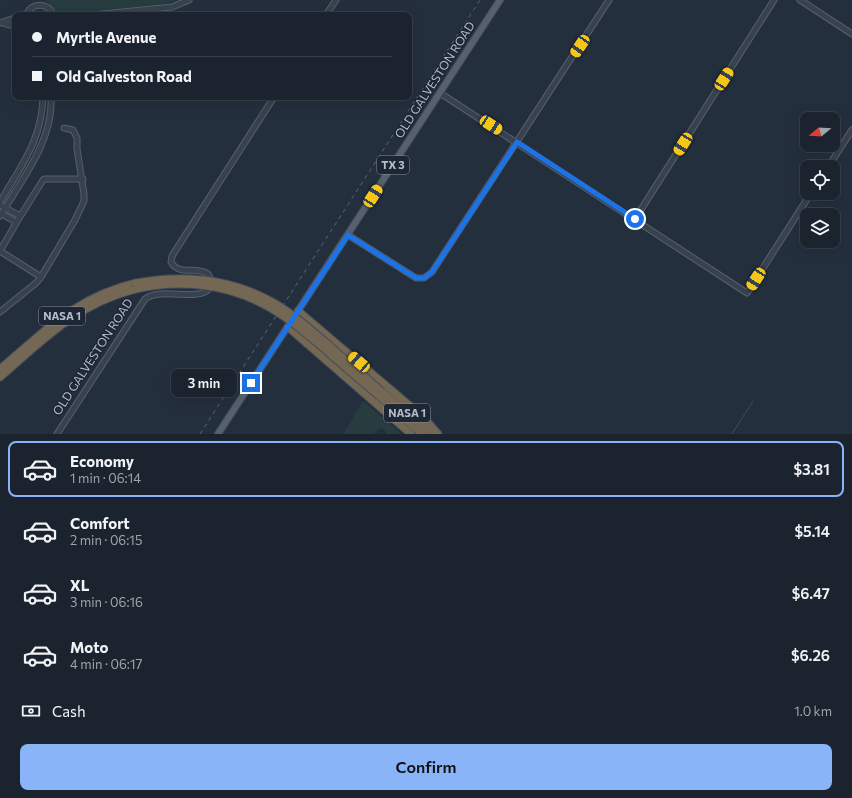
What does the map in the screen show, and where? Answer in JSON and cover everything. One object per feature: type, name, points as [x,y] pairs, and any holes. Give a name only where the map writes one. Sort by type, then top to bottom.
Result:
[{"type":"highway","name":"NASA 1","points":[[0,369],[61,317],[99,295],[136,283],[171,278],[201,279],[232,286],[256,295],[276,304],[296,318],[422,434]]},
{"type":"highway","name":"NASA 1","points":[[0,377],[72,317],[100,301],[132,290],[162,285],[190,284],[225,290],[255,300],[271,309],[296,326],[432,434]]},
{"type":"highway","points":[[298,311],[424,418],[438,434]]},
{"type":"highway","points":[[288,327],[411,434]]},
{"type":"highway","points":[[336,370],[336,362],[338,357],[348,352]]},
{"type":"main road","name":"OLD GALVESTON ROAD","points":[[218,434],[500,0]]},
{"type":"street","points":[[122,12],[172,7],[190,0]]},
{"type":"street","points":[[328,12],[336,0]]},
{"type":"street","points":[[348,235],[416,278],[424,278],[432,272],[609,0]]},
{"type":"street","points":[[635,219],[774,0]]},
{"type":"street","points":[[800,0],[852,34]]},
{"type":"street","points":[[28,12],[36,3],[42,3],[52,12]]},
{"type":"street","points":[[2,23],[12,19]]},
{"type":"street","points":[[2,23],[12,24]]},
{"type":"street","points":[[440,93],[635,219],[655,234],[747,292],[807,200]]},
{"type":"street","points":[[0,202],[26,157],[38,132],[41,122],[43,100]]},
{"type":"street","points":[[16,222],[0,215],[2,207],[40,147],[50,116],[51,100]]},
{"type":"street","name":"OLD GALVESTON ROAD","points":[[57,434],[145,299],[149,296],[158,294],[200,294],[208,290],[210,279],[208,274],[200,270],[175,268],[171,262],[172,256],[272,100]]},
{"type":"street","points":[[0,312],[36,283],[41,277],[81,210],[84,194],[76,133],[73,130],[64,128]]},
{"type":"street","points":[[833,160],[852,130]]},
{"type":"street","points":[[41,277],[0,251],[16,222],[43,180],[83,179]]},
{"type":"street","points":[[2,207],[20,216]]},
{"type":"green space","points":[[45,0],[177,0],[164,4],[86,12],[58,12]]},
{"type":"green space","points":[[363,401],[402,434],[386,434],[383,428],[378,429],[374,434],[343,434]]},
{"type":"waterway","points":[[732,434],[753,401]]},
{"type":"railway","points":[[200,434],[480,0]]},
{"type":"route","points":[[251,383],[348,235],[416,278],[424,278],[432,272],[517,142],[635,219]]}]
